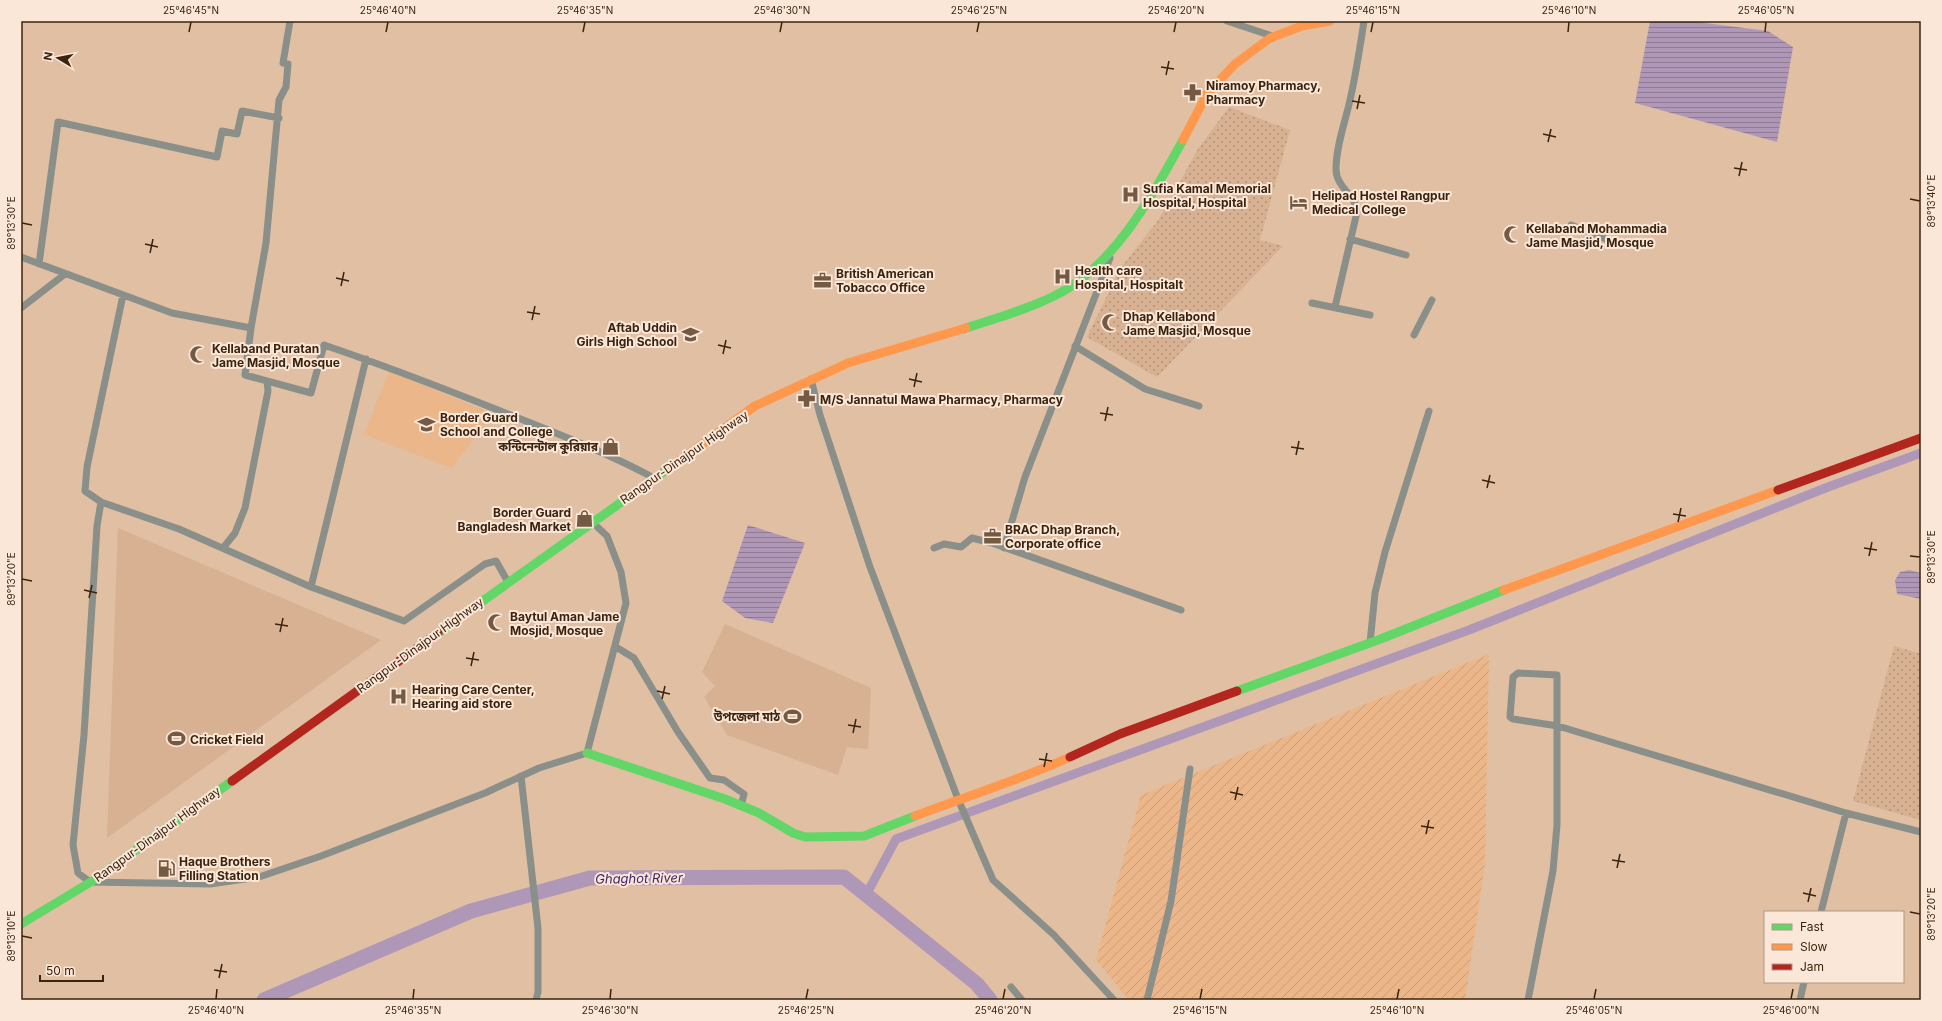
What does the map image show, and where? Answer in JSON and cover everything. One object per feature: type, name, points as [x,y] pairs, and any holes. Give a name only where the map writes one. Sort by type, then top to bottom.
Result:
[{"type":"main road","name":"Rangpur-Dinajpur Highway","points":[[21,924],[90,882],[755,406],[848,363],[995,319],[1053,296],[1086,275],[1113,250],[1143,208],[1167,169],[1207,94],[1234,64],[1274,37],[1302,26],[1330,21]]},
{"type":"main road","points":[[586,753],[741,806],[759,813],[793,833],[806,836],[864,836],[1032,774],[1120,734],[1370,643],[1505,590],[1921,438]]},
{"type":"street","points":[[290,21],[283,63],[288,64],[286,87],[279,100],[279,118],[266,243],[245,375],[311,393],[324,345],[366,359],[557,434],[626,463],[654,478]]},
{"type":"street","points":[[1226,21],[1274,37]]},
{"type":"street","points":[[1251,21],[1254,30]]},
{"type":"street","points":[[1335,307],[1357,206],[1356,202],[1338,183],[1336,170],[1337,152],[1350,100],[1364,21]]},
{"type":"street","points":[[39,264],[58,122],[217,157],[222,131],[237,134],[242,111],[279,118]]},
{"type":"street","points":[[1571,225],[1608,240]]},
{"type":"street","points":[[1350,239],[1406,255]]},
{"type":"street","points":[[1004,548],[1025,478],[1113,250]]},
{"type":"street","points":[[21,257],[172,313],[252,328]]},
{"type":"street","points":[[21,308],[65,274]]},
{"type":"street","points":[[122,295],[87,468],[85,490],[101,502],[179,529],[311,587],[404,621],[485,564],[496,562],[508,582]]},
{"type":"street","points":[[1414,335],[1432,300]]},
{"type":"street","points":[[1312,303],[1370,315]]},
{"type":"street","points":[[1075,346],[1145,389],[1199,406]]},
{"type":"street","points":[[311,587],[366,359]]},
{"type":"street","points":[[811,379],[820,414],[870,567],[959,801],[993,880],[1054,935],[1114,1000]]},
{"type":"street","points":[[223,548],[235,533],[244,508],[268,391],[267,381]]},
{"type":"street","points":[[1370,643],[1375,592],[1385,552],[1429,411]]},
{"type":"street","points":[[101,502],[97,526],[84,735],[73,845],[78,873],[90,882],[210,884],[259,877],[328,853],[485,792],[539,768],[586,753],[616,647],[626,603],[621,572],[607,536],[592,522]]},
{"type":"street","points":[[934,548],[944,544],[961,547],[972,538],[992,542],[1004,548],[1181,610]]},
{"type":"street","points":[[616,647],[634,658],[678,732],[710,778],[724,780],[744,794],[741,806]]},
{"type":"street","points":[[1528,1000],[1553,871],[1557,825],[1558,726],[1558,675],[1518,673],[1514,677],[1510,716],[1513,719],[1558,726],[1846,813],[1921,832]]},
{"type":"street","points":[[1147,1000],[1171,901],[1190,769]]},
{"type":"street","points":[[522,776],[538,928],[538,992],[536,1000]]},
{"type":"street","points":[[1821,911],[1846,813]]},
{"type":"street","points":[[1800,1000],[1804,983]]},
{"type":"street","points":[[1011,987],[1022,1000]]},
{"type":"shaded area","points":[[1650,21],[1689,21],[1768,31],[1793,47],[1777,142],[1635,103]]},
{"type":"shaded area","points":[[1229,107],[1290,130],[1260,240],[1283,246],[1157,377],[1087,337],[1120,269],[1159,219],[1198,149]]},
{"type":"shaded area","name":"Border Guard School and College","points":[[389,371],[494,414],[451,468],[364,434]]},
{"type":"shaded area","points":[[748,525],[805,543],[773,623],[745,618],[722,601]]},
{"type":"shaded area","name":"Cricket Field","points":[[118,528],[381,640],[107,838]]},
{"type":"shaded area","points":[[1909,570],[1921,573],[1921,599],[1897,594],[1895,580],[1900,572]]},
{"type":"shaded area","name":"উপজেলা মাঠ","points":[[725,624],[871,688],[868,749],[847,747],[838,775],[727,735],[704,697],[715,686],[702,672]]},
{"type":"shaded area","points":[[1894,646],[1921,654],[1921,820],[1853,801]]},
{"type":"shaded area","points":[[1489,654],[1485,863],[1465,1000],[1129,1000],[1096,960],[1141,795]]},
{"type":"waterway","points":[[866,895],[896,839],[1469,630],[1828,487],[1921,453]]},
{"type":"waterway","name":"Ghaghot River","points":[[264,1000],[471,911],[590,878],[844,877],[977,984],[990,1000]]},
{"type":"traffic: fast","points":[[966,328],[999,318],[1042,302],[1074,285],[1094,269],[1129,229],[1158,184],[1183,140]]},
{"type":"traffic: fast","points":[[438,633],[672,466]]},
{"type":"traffic: fast","points":[[1237,691],[1378,640],[1504,590]]},
{"type":"traffic: fast","points":[[587,753],[725,799],[759,813],[793,833],[805,837],[864,836],[915,816]]},
{"type":"traffic: fast","points":[[21,924],[94,880],[232,781]]},
{"type":"traffic: slow","points":[[1183,140],[1207,94],[1235,64],[1270,38],[1302,26],[1330,21]]},
{"type":"traffic: slow","points":[[672,466],[755,406],[848,363],[966,328]]},
{"type":"traffic: slow","points":[[1504,590],[1778,490]]},
{"type":"traffic: slow","points":[[915,816],[1013,781],[1070,757]]},
{"type":"traffic: jam","points":[[1778,490],[1921,438]]},
{"type":"traffic: jam","points":[[232,781],[438,633]]},
{"type":"traffic: jam","points":[[1070,757],[1120,734],[1237,691]]},
{"type":"place","name":"Niramoy Pharmacy, Pharmacy","points":[[1193,92]]},
{"type":"place","name":"Sufia Kamal Memorial Hospital, Hospital","points":[[1130,195]]},
{"type":"place","name":"Helipad Hostel Rangpur Medical College","points":[[1299,202]]},
{"type":"place","name":"Kellaband Mohammadia Jame Masjid, Mosque","points":[[1513,235]]},
{"type":"place","name":"Health care Hospital, Hospitalt","points":[[1062,277]]},
{"type":"place","name":"British American Tobacco Office","points":[[823,280]]},
{"type":"place","name":"Dhap Kellabond Jame Masjid, Mosque","points":[[1110,323]]},
{"type":"place","name":"Aftab Uddin Girls High School","points":[[690,334]]},
{"type":"place","name":"Kellaband Puratan Jame Masjid, Mosque","points":[[199,355]]},
{"type":"place","name":"M/S Jannatul Mawa Pharmacy, Pharmacy","points":[[807,399]]},
{"type":"place","name":"Border Guard School and College","points":[[427,424]]},
{"type":"place","name":"কন্টিনেন্টাল কুরিয়ার","points":[[611,446]]},
{"type":"place","name":"Border Guard Bangladesh Market","points":[[584,519]]},
{"type":"place","name":"BRAC Dhap Branch, Corporate office","points":[[992,536]]},
{"type":"place","name":"Baytul Aman Jame Mosjid, Mosque","points":[[497,623]]},
{"type":"place","name":"Hearing Care Center, Hearing aid store","points":[[399,696]]},
{"type":"place","name":"উপজেলা মাঠ","points":[[793,716]]},
{"type":"place","name":"Cricket Field","points":[[177,739]]},
{"type":"place","name":"Haque Brothers Filling Station","points":[[166,868]]}]
